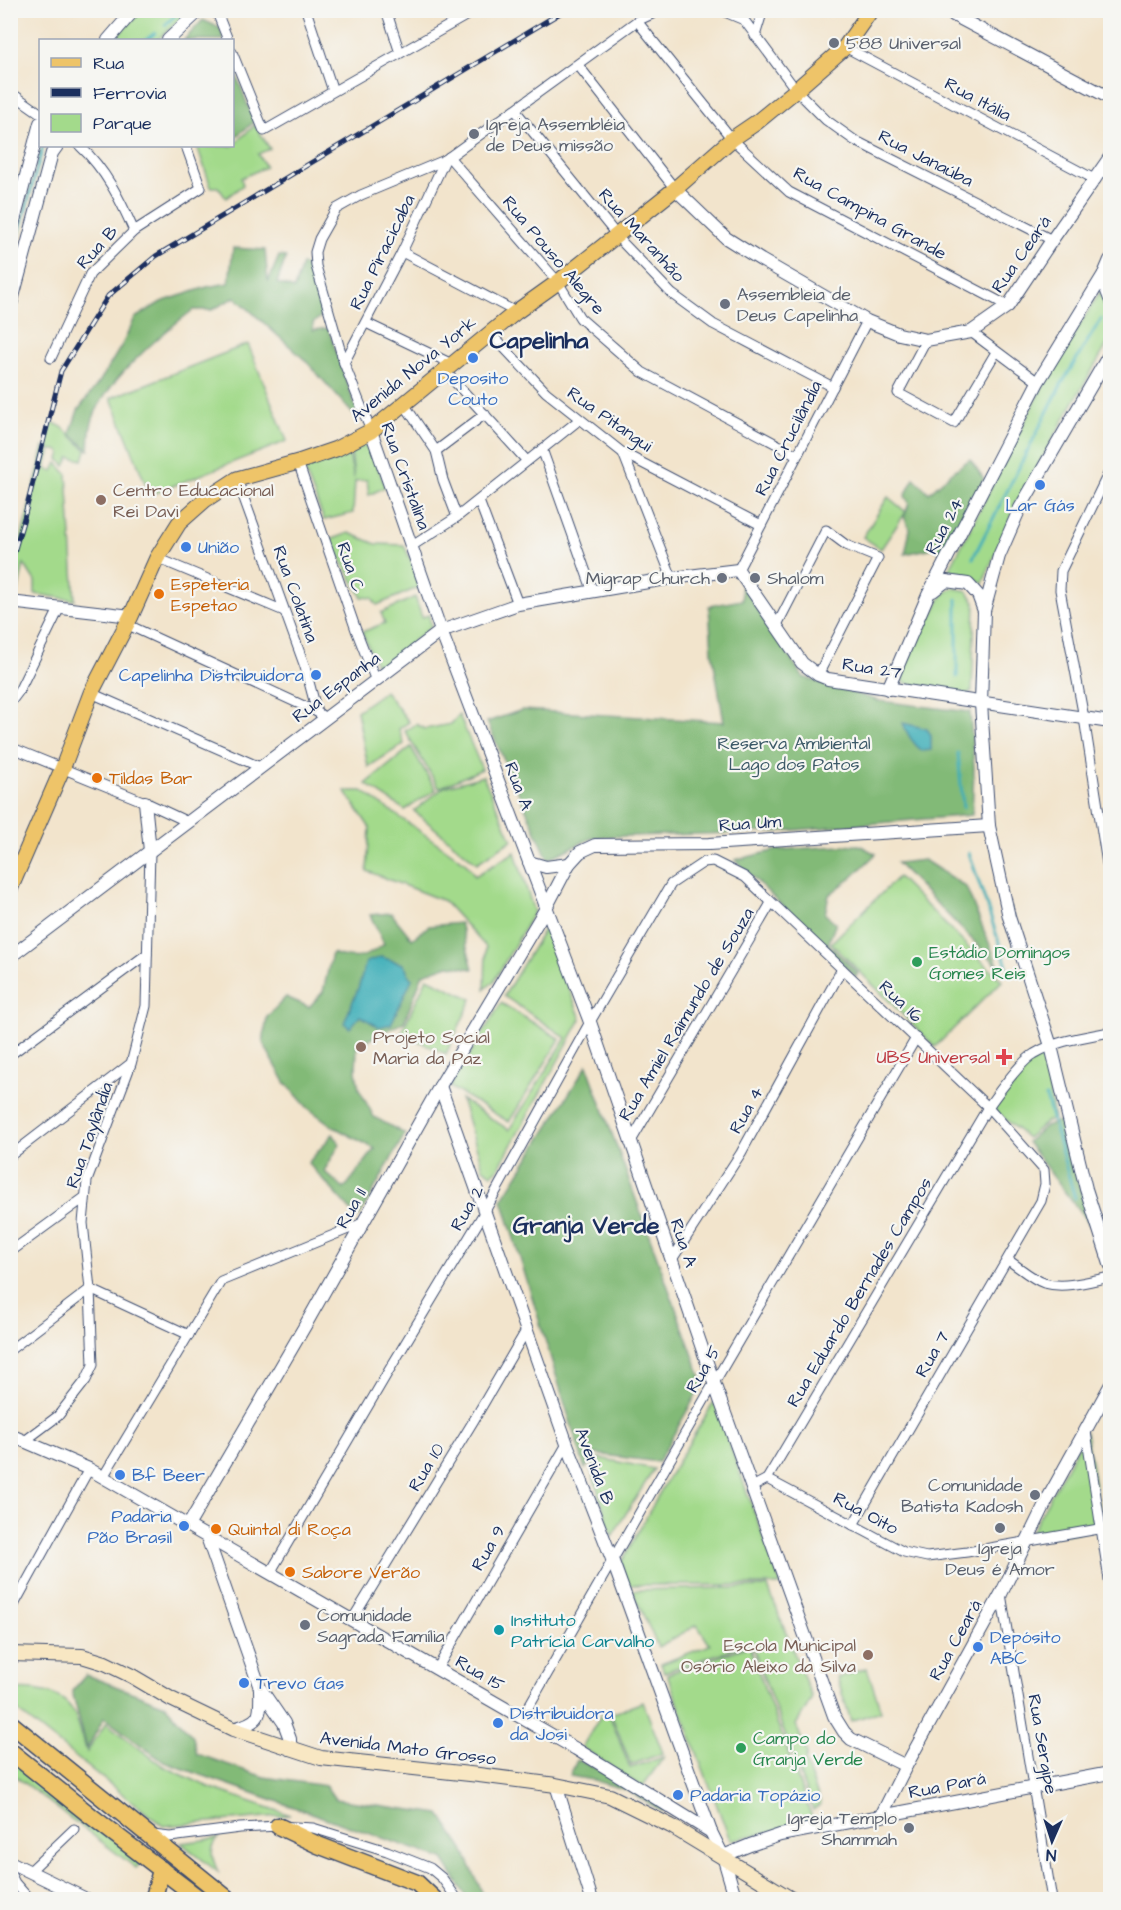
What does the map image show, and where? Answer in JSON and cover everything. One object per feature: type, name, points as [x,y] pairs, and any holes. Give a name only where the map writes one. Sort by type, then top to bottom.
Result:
[{"type":"highway","points":[[10,1723],[229,1899]]},
{"type":"highway","points":[[10,1751],[201,1899]]},
{"type":"highway","points":[[278,1826],[318,1845],[417,1883],[435,1899]]},
{"type":"highway","points":[[151,1899],[155,1894],[161,1869]]},
{"type":"main road","name":"Avenida Nova York","points":[[10,889],[63,767],[92,693],[158,558],[179,523],[204,500],[237,478],[336,449],[370,431],[516,312],[558,282],[675,189],[732,138],[757,122],[796,90],[845,47],[871,10]]},
{"type":"main road","name":"Avenida Mato Grosso","points":[[10,1654],[82,1656],[105,1663],[233,1729],[321,1758],[556,1785],[610,1796],[671,1826],[794,1899]]},
{"type":"street","points":[[109,39],[134,10]]},
{"type":"street","points":[[169,39],[200,10]]},
{"type":"street","points":[[216,10],[228,39]]},
{"type":"street","points":[[306,10],[333,91]]},
{"type":"street","points":[[386,10],[400,53]]},
{"type":"street","points":[[234,57],[264,131],[476,10]]},
{"type":"street","name":"Rua Cristalina","points":[[441,632],[412,546],[344,363],[316,266],[315,252],[319,239],[336,209],[361,195],[447,158],[637,21],[661,10]]},
{"type":"street","points":[[720,10],[744,20],[796,90]]},
{"type":"street","points":[[755,36],[763,10]]},
{"type":"street","points":[[944,10],[1110,98]]},
{"type":"street","name":"Rua Campina Grande","points":[[637,21],[732,138],[789,192],[1008,306]]},
{"type":"street","name":"Rua Itália","points":[[845,47],[1096,180]]},
{"type":"street","points":[[578,65],[675,189]]},
{"type":"street","name":"Rua Janaúba","points":[[796,90],[826,120],[854,140],[1052,240]]},
{"type":"street","points":[[10,92],[39,112]]},
{"type":"street","name":"Rua Maranhão","points":[[515,110],[615,235],[672,294],[705,318],[833,387]]},
{"type":"street","points":[[11,231],[39,127]]},
{"type":"street","points":[[10,308],[52,153],[56,147]]},
{"type":"street","points":[[81,147],[96,160],[119,196],[134,231]]},
{"type":"street","name":"Rua B","points":[[51,357],[90,274],[134,231],[201,188],[186,147]]},
{"type":"street","name":"Rua Ceará","points":[[675,189],[726,238],[867,321],[899,334],[926,340],[971,332],[1008,306],[1110,157]]},
{"type":"street","name":"Rua Piracicaba","points":[[344,363],[402,252],[447,158]]},
{"type":"street","name":"Rua Pouso Alegre","points":[[447,158],[558,282],[580,318],[642,372],[797,455]]},
{"type":"street","points":[[402,252],[516,312]]},
{"type":"street","name":"Rua 24","points":[[888,689],[928,595],[1038,382],[1104,274],[1110,260]]},
{"type":"street","points":[[1104,274],[1105,286],[1110,299]]},
{"type":"street","name":"Rua Crucilândia","points":[[738,570],[867,321]]},
{"type":"street","points":[[366,323],[448,367],[484,414],[527,461]]},
{"type":"street","points":[[971,332],[1038,382]]},
{"type":"street","name":"Rua Pitangui","points":[[490,333],[546,392],[623,453],[761,525]]},
{"type":"street","points":[[926,340],[898,393],[954,423],[996,352]]},
{"type":"street","points":[[1110,353],[1020,508],[999,556],[984,611],[981,703],[989,826],[1009,917],[1051,1046],[1086,1189],[1110,1264]]},
{"type":"street","points":[[404,404],[436,451],[443,480],[458,517]]},
{"type":"street","points":[[436,451],[484,414]]},
{"type":"street","points":[[412,546],[458,517],[579,420]]},
{"type":"street","points":[[542,449],[593,592]]},
{"type":"street","points":[[623,453],[672,578]]},
{"type":"street","name":"Rua C","points":[[298,462],[348,608],[376,681]]},
{"type":"street","points":[[1110,470],[1060,570],[1060,590],[1084,718],[1110,883]]},
{"type":"street","name":"Rua Colatina","points":[[237,478],[321,715]]},
{"type":"street","points":[[479,501],[518,604]]},
{"type":"street","points":[[777,625],[826,530],[846,545],[878,558],[818,675]]},
{"type":"street","points":[[158,558],[284,611]]},
{"type":"street","name":"Rua Espanha","points":[[10,957],[260,767],[321,715],[376,681],[441,632],[518,604],[672,578],[738,570]]},
{"type":"street","name":"Rua 27","points":[[738,570],[802,663],[818,675],[828,679],[888,689],[1110,722]]},
{"type":"street","points":[[928,595],[946,581],[968,584],[978,595],[984,611]]},
{"type":"street","points":[[10,602],[60,607],[128,620],[321,715]]},
{"type":"street","points":[[10,703],[19,691],[60,607]]},
{"type":"street","name":"Rua A","points":[[441,632],[590,1022],[714,1383],[839,1725],[850,1739],[906,1766]]},
{"type":"street","points":[[92,693],[260,767]]},
{"type":"street","points":[[10,747],[63,767],[188,822]]},
{"type":"street","points":[[145,802],[150,851]]},
{"type":"street","name":"Rua Um","points":[[546,908],[569,864],[580,852],[595,845],[708,844],[989,826]]},
{"type":"street","points":[[708,844],[712,861]]},
{"type":"street","name":"Rua Taylândia","points":[[26,1440],[58,1416],[86,1380],[93,1365],[90,1289],[83,1223],[84,1198],[87,1181],[131,1064],[146,1006],[150,851]]},
{"type":"street","name":"Rua 2","points":[[270,1573],[485,1211],[670,884],[704,861],[712,861]]},
{"type":"street","name":"Rua 16","points":[[712,861],[746,877],[988,1107],[1044,1170],[1045,1184],[1041,1201]]},
{"type":"street","points":[[529,862],[546,867],[569,864]]},
{"type":"street","name":"Rua Amiel Raimundo de Souza","points":[[630,1143],[771,903]]},
{"type":"street","name":"Rua 11","points":[[188,1526],[546,908]]},
{"type":"street","points":[[10,1055],[147,954]]},
{"type":"street","name":"Rua 4","points":[[671,1261],[741,1152],[842,969]]},
{"type":"street","name":"Rua Eduardo Bernades Campos","points":[[767,1479],[988,1107],[1005,1083],[1032,1054],[1069,1040],[1110,1032]]},
{"type":"street","name":"Rua 5","points":[[522,1718],[612,1559],[916,1038]]},
{"type":"street","points":[[10,1156],[131,1064]]},
{"type":"street","name":"Avenida B","points":[[441,1086],[567,1444],[612,1559],[711,1832],[723,1856],[736,1899]]},
{"type":"street","points":[[10,1252],[84,1198]]},
{"type":"street","name":"Rua 7","points":[[853,1525],[1041,1201]]},
{"type":"street","points":[[104,1477],[221,1281],[363,1223]]},
{"type":"street","points":[[1008,1260],[1042,1282],[1054,1285],[1110,1277]]},
{"type":"street","points":[[10,1350],[90,1289],[189,1335]]},
{"type":"street","name":"Rua 10","points":[[352,1620],[474,1420],[526,1329]]},
{"type":"street","name":"Rua Ceará","points":[[881,1816],[1001,1594],[1047,1500],[1110,1386]]},
{"type":"street","points":[[1086,1432],[1106,1528],[1110,1586]]},
{"type":"street","name":"Rua 15","points":[[10,1435],[26,1440],[104,1477],[576,1749],[711,1832]]},
{"type":"street","name":"Rua 9","points":[[437,1669],[567,1444]]},
{"type":"street","points":[[10,1612],[89,1469]]},
{"type":"street","points":[[752,1487],[767,1479]]},
{"type":"street","name":"Rua Oito","points":[[767,1479],[904,1552],[927,1557],[1106,1528]]},
{"type":"street","points":[[207,1537],[260,1688],[284,1723],[290,1739],[290,1749]]},
{"type":"street","name":"Rua Sergipe","points":[[1001,1594],[1053,1899]]},
{"type":"street","points":[[233,1729],[251,1724],[261,1712],[260,1688]]},
{"type":"street","name":"Rua Pará","points":[[723,1856],[780,1835],[1110,1773]]},
{"type":"street","points":[[556,1785],[592,1899]]},
{"type":"street","points":[[148,1833],[170,1837],[240,1828],[278,1826],[313,1828],[387,1851],[430,1868],[442,1878],[458,1899]]},
{"type":"street","points":[[29,1872],[74,1829]]},
{"type":"street","points":[[10,1862],[88,1899]]},
{"type":"street","points":[[10,1873],[13,1885],[30,1899]]},
{"type":"green space","points":[[142,11],[190,11],[158,39],[114,39]]},
{"type":"green space","points":[[203,20],[220,28],[224,39],[185,39]]},
{"type":"green space","points":[[234,68],[254,122],[234,138]]},
{"type":"green space","points":[[255,125],[270,149],[258,154],[266,167],[241,178],[243,185],[226,198],[218,187],[211,187],[197,147],[234,147],[234,144]]},
{"type":"green space","points":[[233,248],[265,250],[268,282],[279,256],[286,257],[277,283],[294,289],[302,264],[310,268],[324,314],[313,323],[313,330],[328,328],[357,411],[354,415],[306,361],[235,297],[212,310],[193,310],[133,362],[118,378],[96,411],[90,429],[89,450],[70,434],[78,410],[100,381],[135,318],[161,302],[207,287],[229,283]]},
{"type":"green space","points":[[1100,292],[1110,307],[1110,340],[1017,503],[983,583],[963,573],[948,572],[1047,378]]},
{"type":"green space","points":[[248,344],[287,441],[150,495],[111,398]]},
{"type":"green space","points":[[52,422],[62,427],[86,450],[83,460],[70,457],[65,466],[59,459],[61,453],[57,450],[50,450],[47,440]]},
{"type":"green space","points":[[365,445],[373,451],[385,487],[369,495],[367,480],[355,481],[353,513],[324,520],[304,469],[349,454],[354,478],[351,451]]},
{"type":"green space","points":[[44,447],[50,453],[45,469],[53,471],[57,463],[67,474],[75,600],[35,594],[35,581],[24,564],[18,592],[11,591],[11,579]]},
{"type":"green space","points":[[970,459],[984,479],[944,555],[933,548],[905,554],[910,529],[904,517],[909,503],[905,496],[914,478],[929,493]]},
{"type":"green space","points":[[888,497],[906,512],[881,549],[863,537]]},
{"type":"green space","points":[[349,533],[376,544],[404,545],[422,586],[377,605],[372,598],[362,597],[330,540]]},
{"type":"green space","name":"Reserva Ambiental Lago dos Patos","points":[[741,584],[803,677],[879,701],[970,712],[974,768],[972,815],[772,832],[594,837],[548,859],[487,722],[522,710],[724,722],[712,652],[709,606],[742,600]]},
{"type":"green space","points":[[954,588],[967,591],[975,602],[972,691],[967,694],[905,683],[902,670],[942,596]]},
{"type":"green space","points":[[415,597],[422,617],[429,615],[431,627],[378,669],[362,632],[385,623],[381,613]]},
{"type":"green space","points":[[385,691],[409,722],[399,729],[404,744],[368,767],[357,711]]},
{"type":"green space","points":[[459,715],[482,769],[439,788],[405,731],[416,724],[425,729],[451,724]]},
{"type":"green space","points":[[411,747],[436,790],[405,810],[366,784]]},
{"type":"green space","points":[[483,776],[512,840],[477,863],[414,811],[444,787]]},
{"type":"green space","points":[[345,791],[362,791],[466,863],[475,876],[515,852],[534,912],[494,981],[485,989],[486,947],[444,901],[367,871],[370,828]]},
{"type":"green space","points":[[859,845],[876,854],[829,895],[825,914],[836,923],[828,944],[858,973],[856,977],[735,860],[777,850]]},
{"type":"green space","points":[[924,860],[966,887],[999,967],[897,863]]},
{"type":"green space","name":"Estádio Domingos Gomes Reis","points":[[898,877],[1002,981],[935,1047],[831,943]]},
{"type":"green space","points":[[391,913],[412,939],[429,926],[460,923],[473,969],[449,965],[423,974],[404,1022],[357,1046],[356,1071],[359,1089],[374,1117],[405,1134],[357,1217],[308,1163],[333,1134],[340,1144],[324,1171],[344,1189],[375,1149],[334,1127],[308,1108],[285,1082],[263,1043],[267,1017],[286,997],[309,1007],[323,992],[332,953],[353,958],[365,956],[384,944],[370,915]]},
{"type":"green space","points":[[545,928],[581,1019],[498,1169],[492,1174],[483,1168],[461,1099],[509,1130],[566,1038],[504,996]]},
{"type":"green space","points":[[427,978],[472,999],[446,1054],[401,1033]]},
{"type":"green space","points":[[501,1003],[560,1039],[509,1122],[450,1087]]},
{"type":"green space","points":[[1044,1052],[1054,1119],[1046,1122],[1027,1138],[991,1107],[1027,1059]]},
{"type":"green space","points":[[587,1065],[703,1383],[658,1462],[596,1454],[585,1469],[502,1200]]},
{"type":"green space","points":[[1062,1120],[1090,1225],[1027,1142],[1045,1126]]},
{"type":"green space","points":[[714,1402],[781,1585],[626,1585],[621,1563],[668,1478]]},
{"type":"green space","points":[[1086,1432],[1102,1528],[1026,1541]]},
{"type":"green space","points":[[599,1458],[654,1469],[612,1536],[591,1469]]},
{"type":"green space","points":[[768,1587],[812,1698],[796,1725],[807,1753],[805,1762],[821,1804],[813,1810],[751,1643],[664,1672],[661,1664],[710,1645],[697,1625],[658,1647],[632,1590]]},
{"type":"green space","name":"Campo do Granja Verde","points":[[749,1646],[814,1823],[730,1840],[667,1674]]},
{"type":"green space","points":[[867,1668],[881,1711],[851,1721],[837,1678]]},
{"type":"green space","points":[[86,1675],[165,1705],[193,1737],[197,1754],[264,1777],[326,1786],[335,1799],[440,1814],[463,1849],[485,1899],[468,1899],[443,1859],[164,1762],[104,1718],[87,1749],[72,1691]]},
{"type":"green space","points":[[11,1688],[46,1692],[68,1704],[77,1721],[87,1752],[106,1723],[163,1766],[211,1788],[290,1815],[163,1826],[11,1706]]},
{"type":"green space","points":[[643,1702],[663,1753],[631,1765],[611,1714]]},
{"type":"green space","points":[[608,1711],[630,1768],[664,1757],[642,1787],[582,1747],[603,1712]]},
{"type":"green space","points":[[10,1756],[142,1862],[136,1868],[11,1773]]},
{"type":"green space","points":[[577,1760],[606,1773],[665,1808],[662,1811],[627,1790],[570,1776]]},
{"type":"green space","points":[[218,1838],[212,1851],[218,1872],[181,1843]]},
{"type":"water","points":[[903,723],[927,729],[931,735],[931,750],[922,751],[918,748]]},
{"type":"water","points":[[381,957],[403,964],[412,979],[391,1024],[379,1027],[360,1016],[350,1028],[344,1023],[366,962]]},
{"type":"waterway","points":[[165,25],[181,10]]},
{"type":"waterway","points":[[147,39],[155,33]]},
{"type":"waterway","points":[[12,260],[43,147]]},
{"type":"waterway","points":[[973,558],[1061,385],[1101,319]]},
{"type":"waterway","points":[[957,599],[957,677]]},
{"type":"waterway","points":[[958,753],[963,807]]},
{"type":"waterway","points":[[969,853],[1007,966]]},
{"type":"waterway","points":[[1046,1097],[1075,1198]]},
{"type":"railway","points":[[10,566],[61,371],[108,296],[156,256],[565,10]]},
{"type":"place","name":"588 Universal","points":[[834,43]]},
{"type":"place","name":"Igreja Assembléia de Deus missão","points":[[474,134]]},
{"type":"place","name":"Assembleia de Deus Capelinha","points":[[725,304]]},
{"type":"place","name":"Deposito Couto","points":[[473,358]]},
{"type":"place","name":"Lar Gás","points":[[1040,485]]},
{"type":"place","name":"Centro Educacional Rei Davi","points":[[101,500]]},
{"type":"place","name":"União","points":[[186,547]]},
{"type":"place","name":"Migrap Church","points":[[722,578]]},
{"type":"place","name":"Shalom","points":[[755,578]]},
{"type":"place","name":"Espeteria Espetao","points":[[159,594]]},
{"type":"place","name":"Capelinha Distribuidora","points":[[316,675]]},
{"type":"place","name":"Tildas Bar","points":[[97,778]]},
{"type":"place","name":"Estádio Domingos Gomes Reis","points":[[917,962]]},
{"type":"place","name":"Projeto Social Maria da Paz","points":[[361,1047]]},
{"type":"place","name":"UBS Universal","points":[[1004,1057]]},
{"type":"place","name":"Bf Beer","points":[[120,1475]]},
{"type":"place","name":"Comunidade Batista Kadosh","points":[[1035,1495]]},
{"type":"place","name":"Padaria Pão Brasil","points":[[184,1526]]},
{"type":"place","name":"Igreja Deus é Amor","points":[[1000,1528]]},
{"type":"place","name":"Quintal di Roça","points":[[216,1529]]},
{"type":"place","name":"Sabore Verão","points":[[290,1572]]},
{"type":"place","name":"Comunidade Sagrada Família","points":[[305,1625]]},
{"type":"place","name":"Instituto Patrícia Carvalho","points":[[499,1630]]},
{"type":"place","name":"Depósito ABC","points":[[978,1647]]},
{"type":"place","name":"Escola Municipal Osório Aleixo da Silva","points":[[868,1655]]},
{"type":"place","name":"Trevo Gas","points":[[244,1683]]},
{"type":"place","name":"Distribuidora da Josi","points":[[498,1723]]},
{"type":"place","name":"Campo do Granja Verde","points":[[741,1748]]},
{"type":"place","name":"Padaria Topázio","points":[[678,1795]]},
{"type":"place","name":"Igreja Templo Shammah","points":[[909,1828]]},
{"type":"district","name":"Capelinha","points":[[539,340]]},
{"type":"district","name":"Granja Verde","points":[[586,1225]]}]
